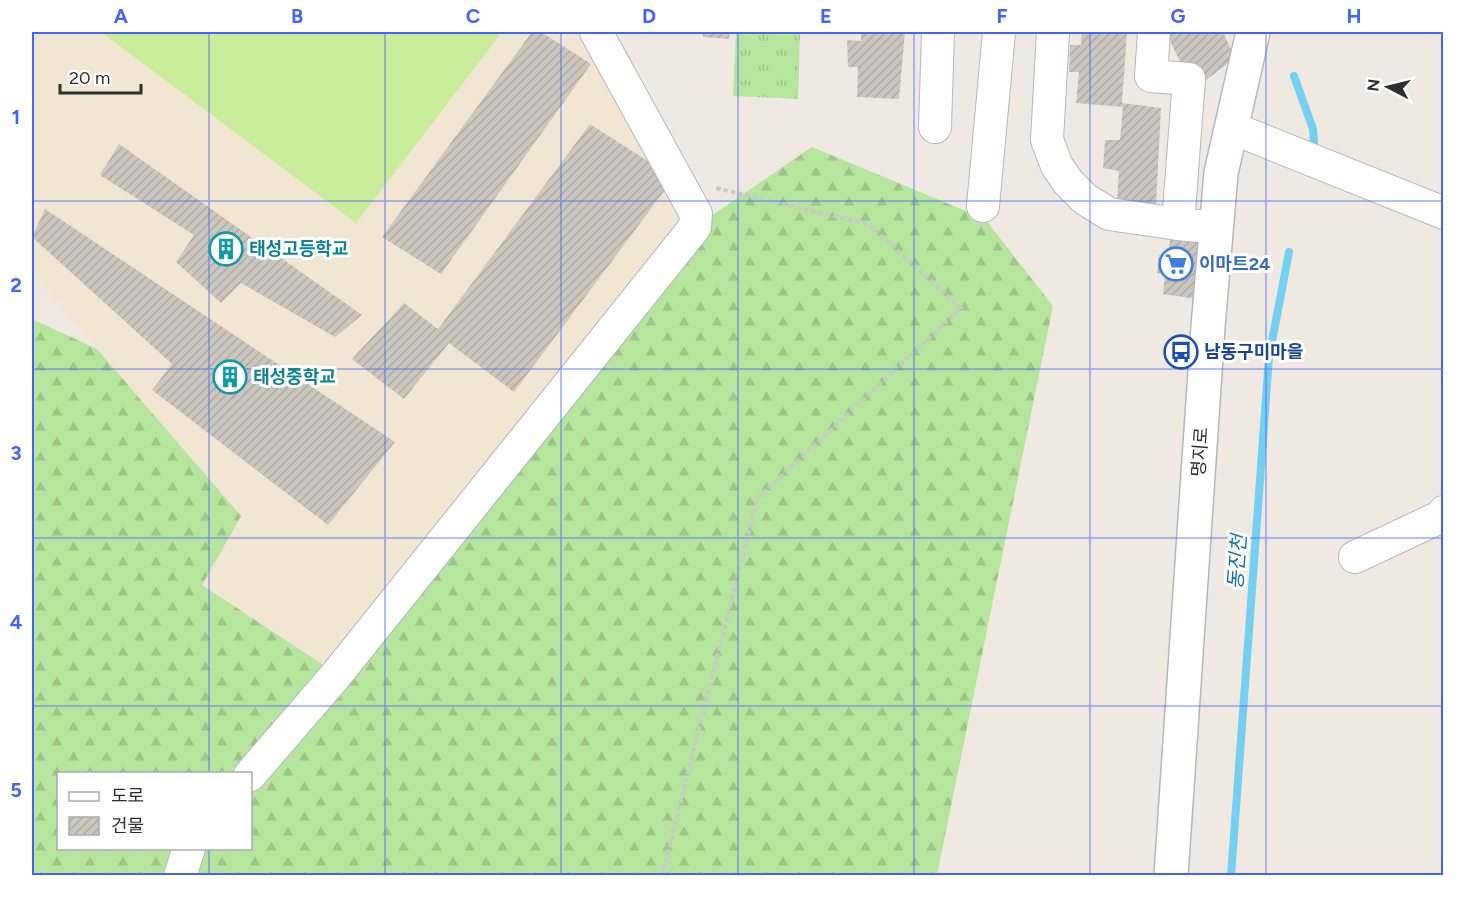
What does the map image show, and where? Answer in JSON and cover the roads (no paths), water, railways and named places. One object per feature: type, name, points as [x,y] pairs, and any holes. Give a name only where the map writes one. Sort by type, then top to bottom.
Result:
[{"type":"main road","name":"명지로","points":[[1171,876],[1208,327],[1221,173],[1232,128],[1246,40]]},
{"type":"street","points":[[252,773],[337,674],[694,227],[696,214],[674,178],[596,32]]},
{"type":"street","points":[[934,127],[938,32]]},
{"type":"street","points":[[983,206],[999,32]]},
{"type":"street","points":[[1053,32],[1047,140],[1057,166],[1068,182],[1085,199],[1109,214],[1217,228]]},
{"type":"street","points":[[1154,32],[1151,76],[1189,79],[1178,224]]},
{"type":"street","points":[[1232,128],[1443,213]]},
{"type":"street","points":[[1355,556],[1440,517],[1443,512]]},
{"type":"street","points":[[180,876],[189,850]]},
{"type":"waterway","name":"동진천","points":[[1294,76],[1313,129],[1314,143]]},
{"type":"waterway","name":"동진천","points":[[1231,876],[1269,357],[1289,252]]},
{"type":"place","name":"태성고등학교","points":[[226,249]]},
{"type":"place","name":"이마트24","points":[[1176,264]]},
{"type":"place","name":"남동구미마을","points":[[1181,352]]},
{"type":"place","name":"태성중학교","points":[[230,377]]}]
